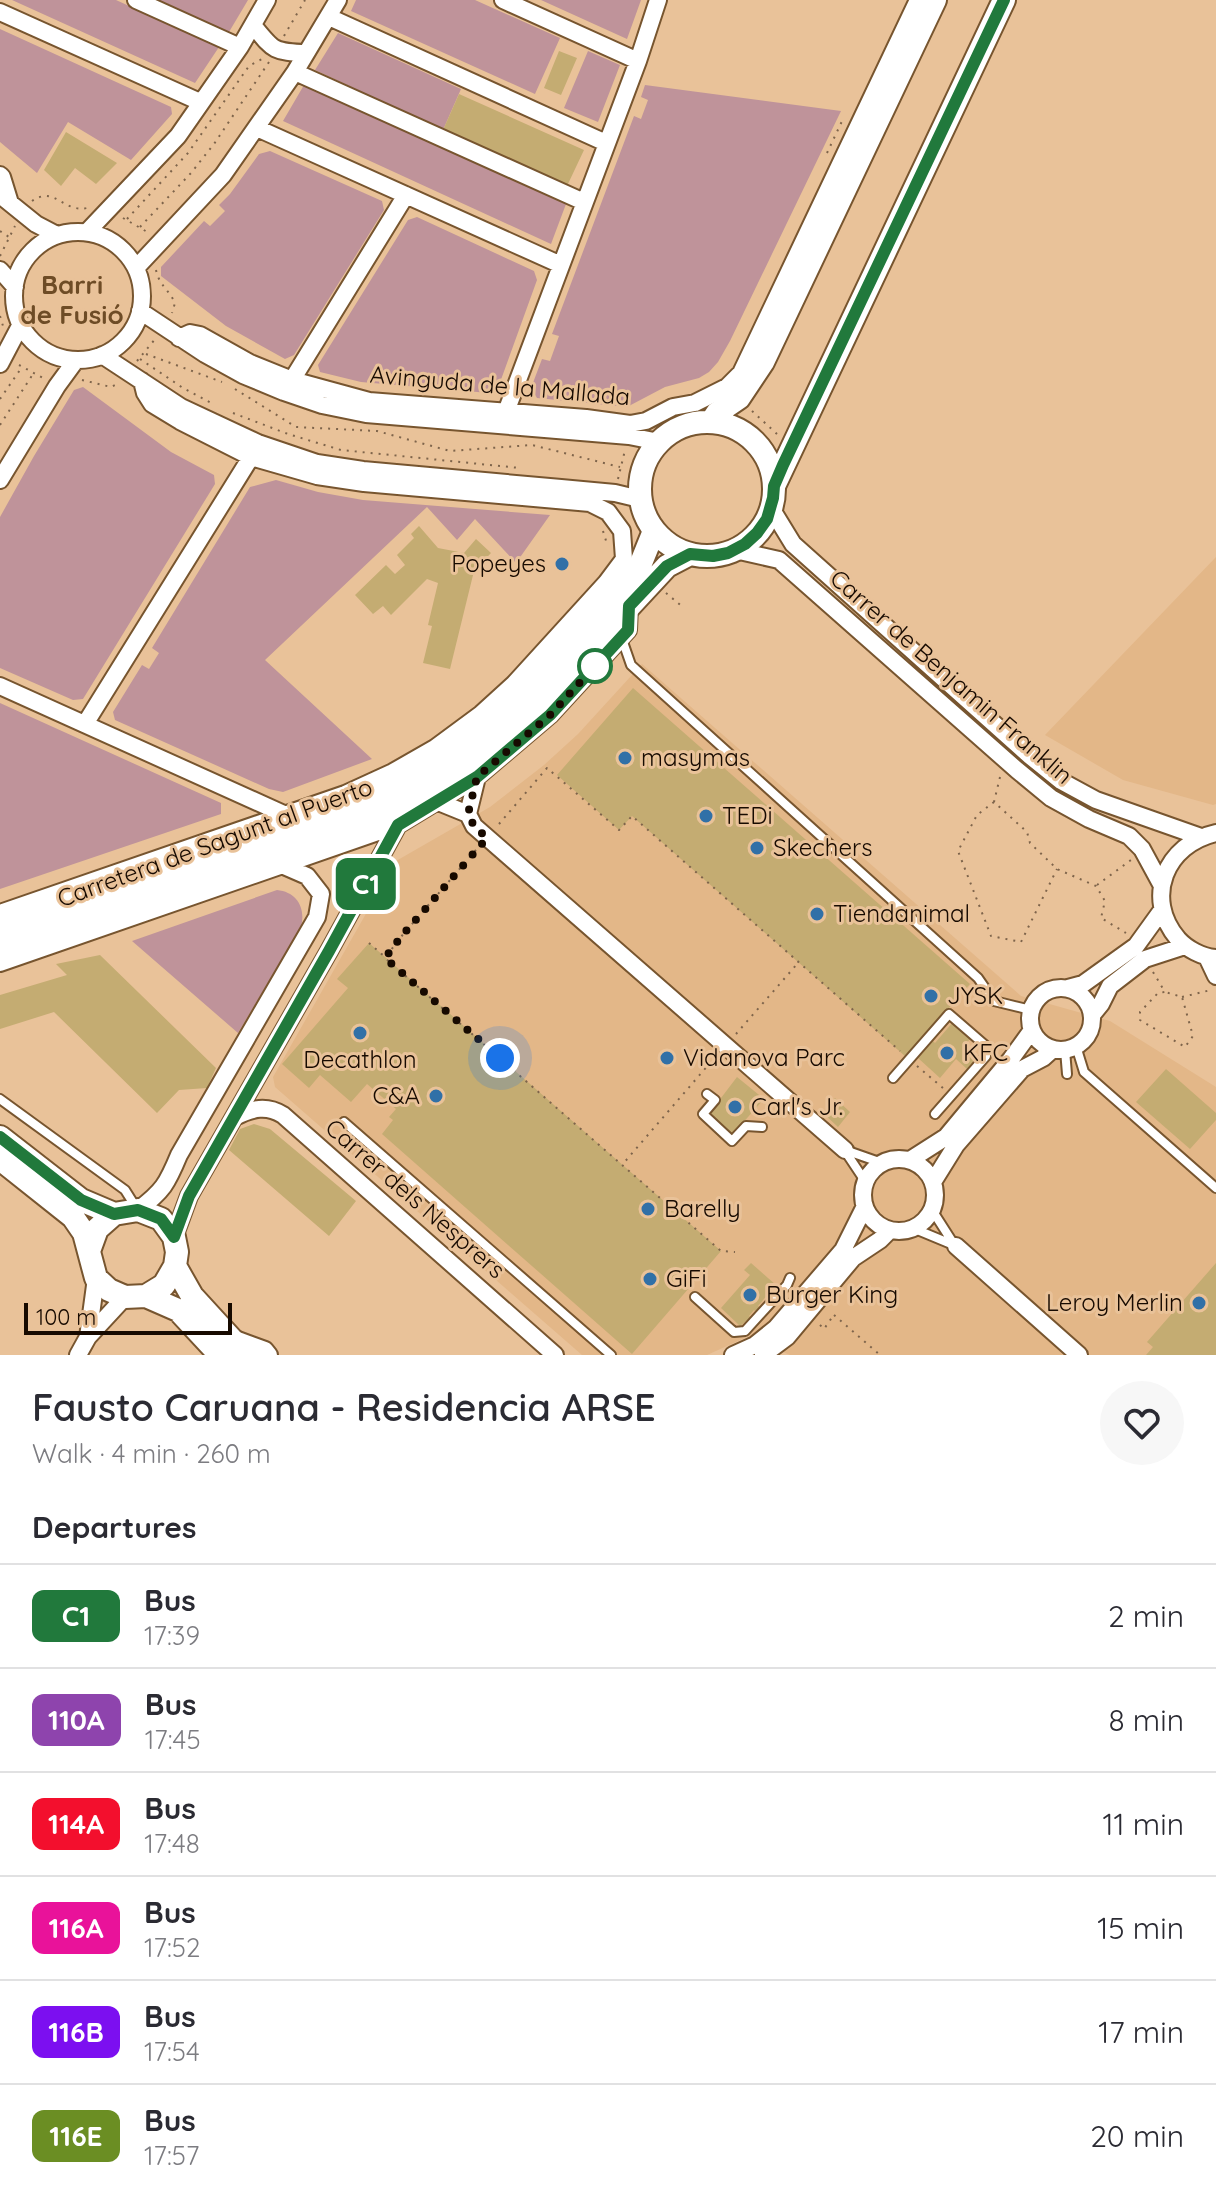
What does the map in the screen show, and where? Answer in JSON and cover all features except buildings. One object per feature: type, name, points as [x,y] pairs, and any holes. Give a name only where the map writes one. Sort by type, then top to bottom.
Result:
[{"type":"street","points":[[136,0],[240,47]]},
{"type":"street","points":[[87,232],[178,136],[240,47],[267,0]]},
{"type":"street","points":[[136,268],[223,175],[295,72],[338,0]]},
{"type":"street","points":[[503,0],[638,61]]},
{"type":"street","points":[[506,412],[658,0]]},
{"type":"street","name":"Avinguda de la Mallada","points":[[172,333],[200,335],[250,363],[292,380],[369,401],[630,424],[646,421],[673,407],[695,403],[727,387],[741,373],[918,0]]},
{"type":"street","points":[[711,422],[717,413],[739,398],[764,359],[935,0]]},
{"type":"street","points":[[772,497],[770,468],[756,443],[731,426],[711,422],[683,426],[659,442],[643,468],[640,485],[640,499],[646,518],[670,546],[690,554],[713,556],[735,550],[757,533],[767,519],[772,497],[1004,0]]},
{"type":"street","points":[[0,12],[200,102]]},
{"type":"street","points":[[329,17],[606,143]]},
{"type":"street","points":[[253,25],[276,50],[306,53]]},
{"type":"street","points":[[295,72],[584,202]]},
{"type":"street","points":[[257,128],[561,265]]},
{"type":"street","points":[[0,175],[10,204],[57,235]]},
{"type":"street","points":[[292,380],[406,195]]},
{"type":"street","points":[[87,232],[116,244],[129,256],[142,289],[140,311],[126,338],[102,355],[76,360],[44,350],[33,341],[21,324],[15,305],[15,287],[29,256],[44,242],[57,235],[87,232]]},
{"type":"street","points":[[0,270],[15,287]]},
{"type":"street","name":"Avinguda de la Mallada","points":[[140,311],[243,375],[322,405],[366,414],[598,433],[659,442]]},
{"type":"street","points":[[2,361],[21,324]]},
{"type":"street","points":[[760,332],[764,359]]},
{"type":"street","points":[[0,913],[345,794],[393,772],[435,748],[481,714],[514,684],[624,559],[622,531],[608,512],[590,503],[567,495],[317,463],[258,443],[181,407],[136,370],[102,355]]},
{"type":"street","points":[[0,480],[76,360]]},
{"type":"street","points":[[136,370],[152,404],[180,421],[251,457],[317,476],[364,483],[567,495],[615,493],[640,499]]},
{"type":"street","points":[[586,418],[598,433]]},
{"type":"street","points":[[85,724],[251,457]]},
{"type":"street","name":"Carrer de Benjamin Franklin","points":[[772,497],[793,544],[1061,781],[1096,800],[1208,835]]},
{"type":"street","name":"Carretera de Sagunt al Puerto","points":[[0,947],[362,822],[408,801],[455,774],[503,739],[537,706],[624,598],[654,531]]},
{"type":"street","name":"Carrer de Benjamin Franklin","points":[[735,550],[779,560],[1039,789],[1089,819],[1129,836],[1142,849],[1161,884]]},
{"type":"street","name":"Carretera de Sagunt al Puerto","points":[[0,927],[352,806],[399,784],[443,758],[525,694],[624,598],[652,581],[667,566],[690,554]]},
{"type":"street","points":[[0,963],[398,825],[477,777],[550,715],[628,630],[624,598],[595,595]]},
{"type":"street","points":[[0,686],[286,815]]},
{"type":"street","points":[[477,777],[468,814],[474,826],[845,1150]]},
{"type":"street","points":[[436,801],[468,814]]},
{"type":"street","points":[[174,1237],[189,1196],[398,825]]},
{"type":"street","points":[[1208,835],[1175,855],[1161,884],[1162,910],[1169,929],[1185,946],[1212,958],[1212,983]]},
{"type":"street","points":[[89,1251],[97,1229],[114,1214],[138,1210],[167,1184],[179,1155],[317,917],[321,894],[307,876],[284,866]]},
{"type":"street","points":[[1065,1049],[1044,1045],[1037,1039],[1032,1030],[1031,1010],[1036,1000],[1056,988],[1083,984],[1136,946],[1162,910]]},
{"type":"street","points":[[1092,1015],[1110,986],[1145,959],[1185,946]]},
{"type":"street","points":[[933,1182],[956,1145],[1022,1069],[1086,1038],[1092,1015],[1088,1003],[1068,988]]},
{"type":"street","points":[[910,1160],[946,1137],[1032,1030]]},
{"type":"street","name":"Carrer dels Nesprers","points":[[234,1117],[251,1109],[273,1109],[283,1115],[555,1355]]},
{"type":"street","points":[[0,1137],[81,1200],[114,1214]]},
{"type":"street","points":[[0,1159],[73,1217],[84,1233],[96,1278],[88,1337]]},
{"type":"street","points":[[910,1160],[927,1172],[933,1182],[935,1196],[932,1210],[915,1229],[889,1231],[870,1219],[864,1208],[865,1181],[882,1163],[910,1160]]},
{"type":"street","points":[[733,1355],[755,1345],[776,1328],[843,1250],[864,1208]]},
{"type":"street","points":[[78,1355],[88,1337],[136,1297],[164,1285],[175,1266],[177,1252],[174,1237],[161,1219],[138,1210]]},
{"type":"street","points":[[763,1355],[787,1337],[853,1258],[889,1231]]},
{"type":"street","points":[[956,1246],[1079,1355]]},
{"type":"street","points":[[175,1266],[192,1296],[233,1350]]},
{"type":"street","points":[[96,1278],[109,1290],[178,1310],[233,1350],[265,1350],[269,1355]]},
{"type":"lane","points":[[628,630],[623,642],[631,665],[636,670],[978,978],[994,1001],[1031,1010]]},
{"type":"lane","points":[[893,1078],[949,1014],[986,1046],[986,1056],[935,1114]]},
{"type":"lane","points":[[1065,1049],[1067,1074]]},
{"type":"lane","points":[[1065,1049],[1084,1072],[1216,1188]]},
{"type":"lane","points":[[707,1094],[715,1100],[703,1114],[732,1141],[746,1126],[762,1127]]},
{"type":"lane","points":[[0,1099],[125,1190],[138,1210]]},
{"type":"lane","points":[[344,1122],[611,1355]]},
{"type":"lane","points":[[845,1150],[882,1163]]},
{"type":"lane","points":[[845,1150],[865,1181]]},
{"type":"lane","points":[[932,1210],[956,1246]]},
{"type":"lane","points":[[915,1229],[956,1246]]},
{"type":"lane","points":[[695,1297],[734,1332],[745,1331],[790,1278]]},
{"type":"path","points":[[139,227],[214,144],[305,0]]},
{"type":"path","points":[[823,162],[843,120]]},
{"type":"path","points":[[0,256],[10,237],[10,204],[32,201],[40,195],[51,196],[76,209],[85,209],[99,202],[167,246],[156,270],[157,278],[175,303],[172,333],[119,383],[111,387],[78,380]]},
{"type":"path","points":[[0,231],[10,237]]},
{"type":"path","points":[[2,361],[22,367],[57,386]]},
{"type":"path","points":[[0,399],[22,367]]},
{"type":"path","points":[[136,370],[183,388],[217,406]]},
{"type":"path","points":[[0,425],[34,373]]},
{"type":"path","points":[[229,411],[276,430],[341,450],[528,469]]},
{"type":"path","points":[[615,493],[629,436]]},
{"type":"path","points":[[652,581],[684,608]]},
{"type":"path","points":[[385,958],[547,768],[619,830],[632,816],[951,1096]]},
{"type":"path","points":[[1001,775],[994,802],[977,815],[958,851],[991,936],[1021,942],[1057,869]]},
{"type":"path","points":[[994,802],[1027,832],[1030,843],[1057,869],[1096,886],[1105,901],[1101,918],[1132,940]]},
{"type":"path","points":[[1096,886],[1133,858]]},
{"type":"path","points":[[369,943],[622,1165]]},
{"type":"path","points":[[1151,967],[1165,992]]},
{"type":"path","points":[[1182,997],[1193,1036],[1185,1047],[1140,1020],[1140,1012],[1158,993],[1182,997],[1212,983]]},
{"type":"path","points":[[834,1315],[880,1355]]},
{"type":"shaded area","points":[[12,0],[116,0],[219,47],[195,83]]},
{"type":"shaded area","points":[[159,0],[248,0],[229,32]]},
{"type":"shaded area","points":[[356,0],[475,0],[560,38],[535,94],[351,11]]},
{"type":"shaded area","points":[[541,0],[641,0],[627,39]]},
{"type":"shaded area","points":[[0,29],[171,107],[172,114],[131,160],[68,122],[37,173],[0,142]]},
{"type":"shaded area","points":[[338,33],[461,89],[443,130],[315,70]]},
{"type":"shaded area","points":[[588,51],[620,65],[598,122],[564,108]]},
{"type":"shaded area","points":[[304,85],[566,204],[551,244],[283,121]]},
{"type":"shaded area","points":[[645,85],[841,111],[730,341],[709,372],[699,378],[665,387],[627,407],[537,398],[531,388],[542,359],[550,361],[559,336],[552,334],[634,116],[641,119],[648,100],[641,97]]},
{"type":"shaded area","points":[[270,151],[382,201],[384,210],[294,355],[285,359],[226,326],[161,276],[161,267],[204,221],[210,226],[225,211],[219,205],[259,154]]},
{"type":"shaded area","points":[[417,217],[534,271],[537,280],[498,388],[489,393],[361,382],[320,372],[318,365],[408,220]]},
{"type":"shaded area","points":[[83,387],[171,452],[214,475],[215,484],[83,699],[73,700],[0,668],[0,517],[74,390]]},
{"type":"shaded area","points":[[276,480],[363,500],[550,515],[516,563],[475,519],[457,540],[427,507],[265,660],[372,759],[283,792],[269,789],[115,720],[113,712],[142,665],[149,669],[159,653],[152,648],[250,487]]},
{"type":"shaded area","points":[[1216,557],[1216,804],[1213,805],[1123,780],[1045,735]]},
{"type":"shaded area","name":"Vidanova Parc","points":[[642,664],[1021,996],[1110,1021],[1216,1087],[1216,1355],[790,1355],[747,1337],[707,1355],[582,1355],[275,1087],[273,1077],[396,861],[490,807],[544,765],[578,734]]},
{"type":"shaded area","points":[[0,703],[221,803],[221,814],[0,889]]},
{"type":"shaded area","points":[[277,890],[290,894],[298,902],[302,913],[301,927],[238,1033],[132,941]]},
{"type":"bus line","name":"C1","points":[[0,1137],[81,1200],[114,1214],[138,1210],[161,1219],[174,1237],[189,1196],[398,825],[477,777],[550,715],[628,630],[629,606],[667,566],[690,554],[713,556],[735,550],[757,533],[767,519],[774,486],[783,465],[1004,0]]},
{"type":"place","name":"Popeyes","points":[[562,564]]},
{"type":"place","name":"masymas","points":[[625,758]]},
{"type":"place","name":"TEDi","points":[[706,816]]},
{"type":"place","name":"Skechers","points":[[757,848]]},
{"type":"place","name":"Tiendanimal","points":[[817,914]]},
{"type":"place","name":"JYSK","points":[[931,996]]},
{"type":"place","name":"Decathlon","points":[[360,1033]]},
{"type":"place","name":"KFC","points":[[947,1053]]},
{"type":"place","name":"Vidanova Parc","points":[[667,1058]]},
{"type":"place","name":"C&A","points":[[436,1096]]},
{"type":"place","name":"Carl's Jr.","points":[[735,1107]]},
{"type":"place","name":"Barelly","points":[[648,1209]]},
{"type":"place","name":"GiFi","points":[[650,1279]]},
{"type":"place","name":"Burger King","points":[[750,1295]]},
{"type":"place","name":"Leroy Merlin","points":[[1199,1303]]},
{"type":"district","name":"Barri de Fusió","points":[[72,300]]},
{"type":"route","points":[[500,1058],[385,958],[487,838],[474,826],[468,814],[477,777],[550,715],[595,666]]}]
